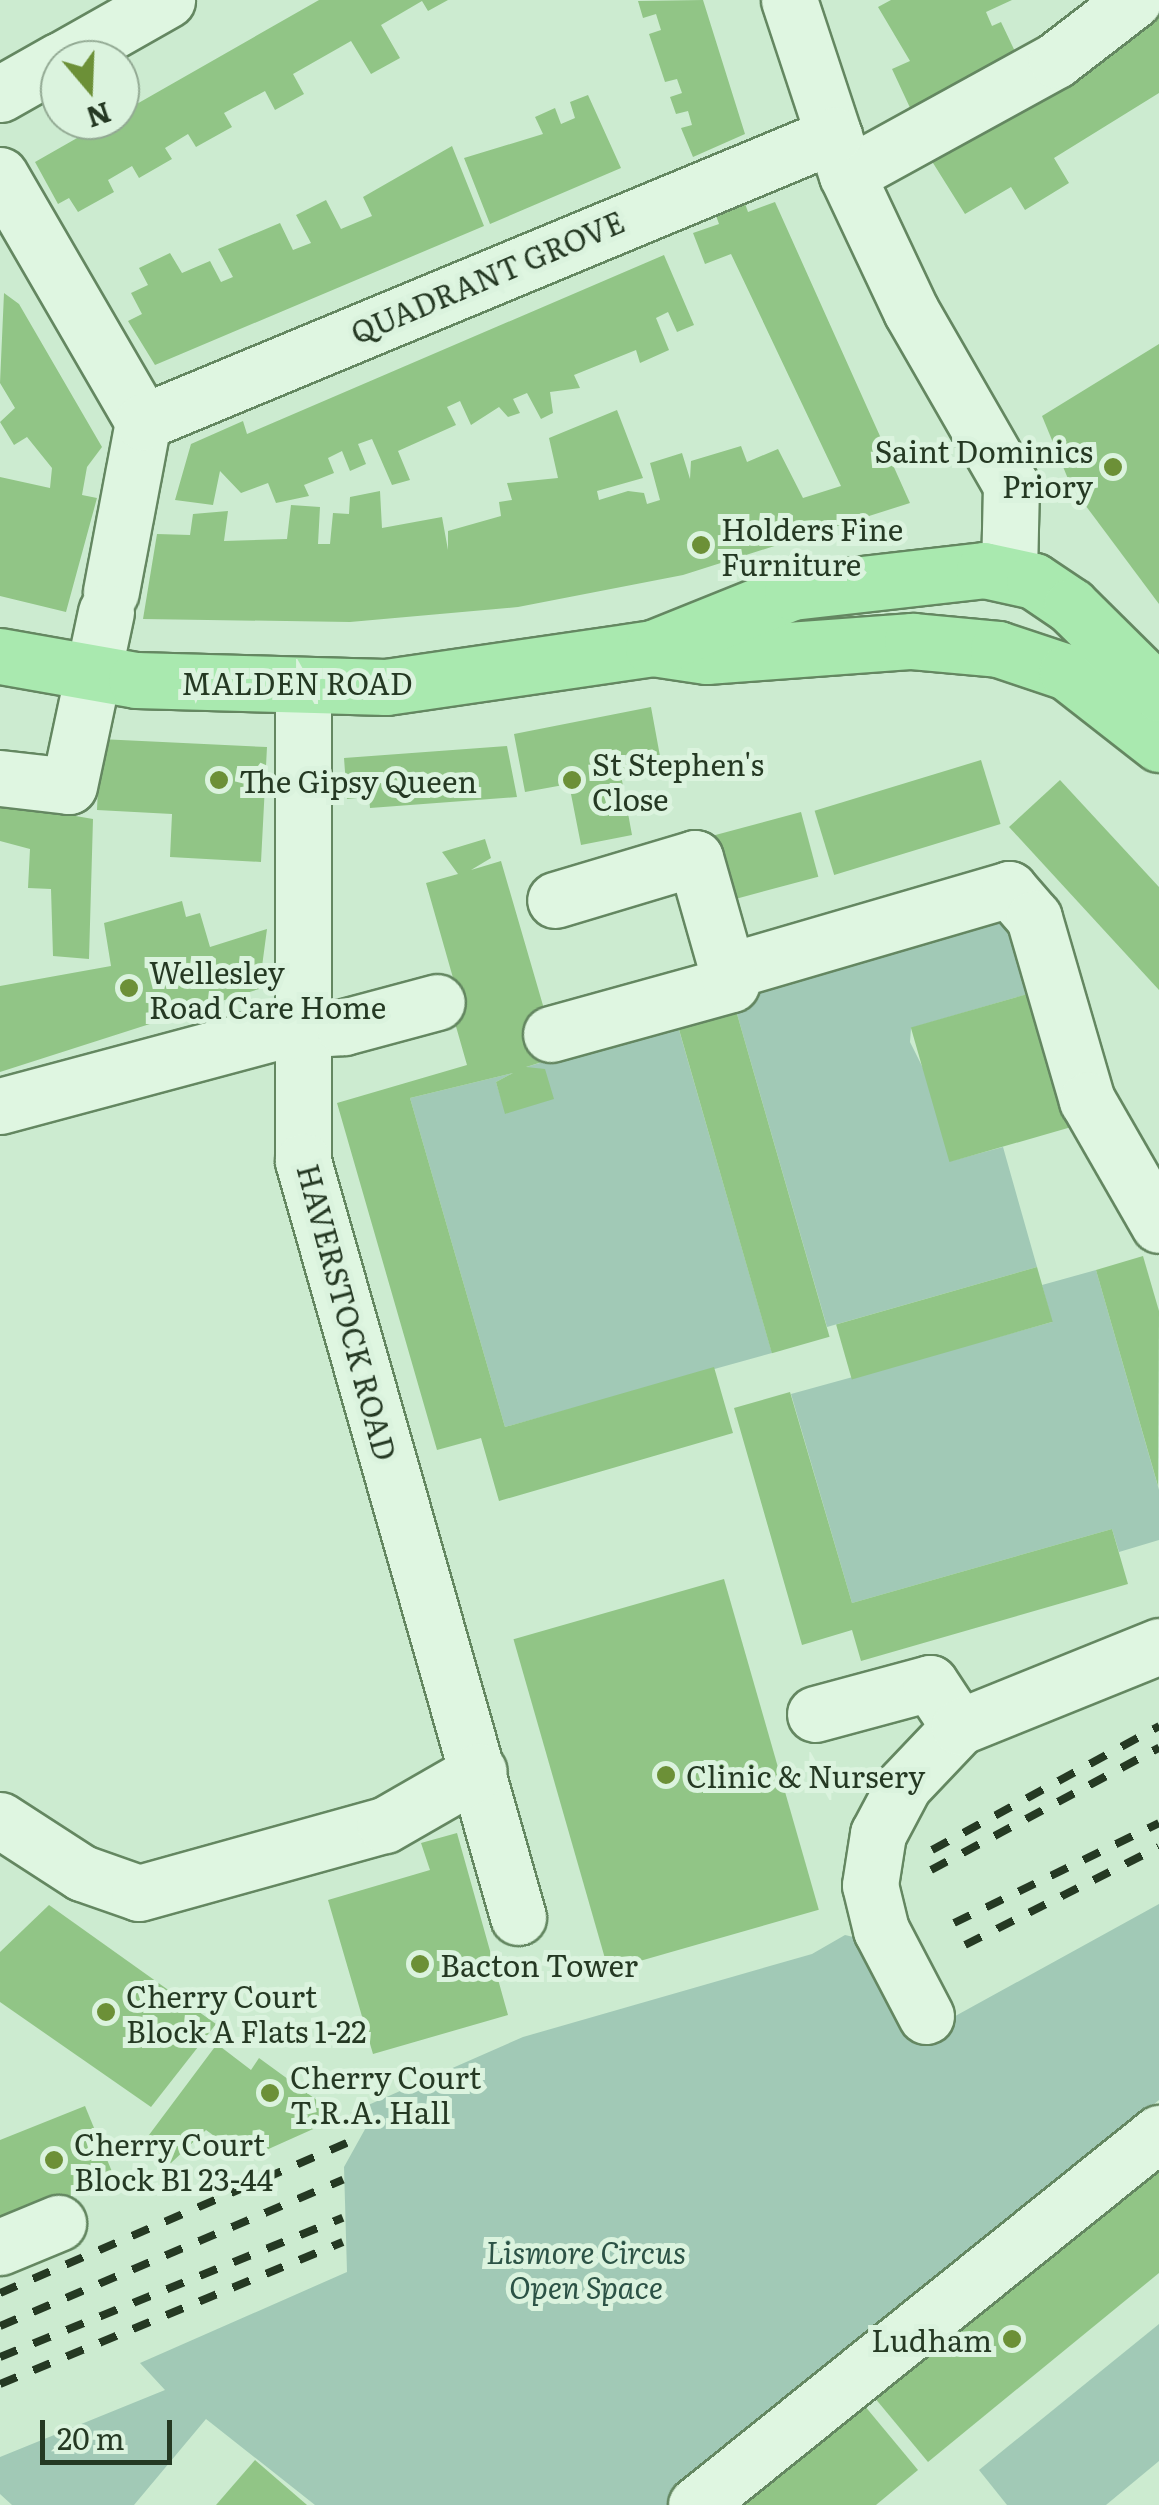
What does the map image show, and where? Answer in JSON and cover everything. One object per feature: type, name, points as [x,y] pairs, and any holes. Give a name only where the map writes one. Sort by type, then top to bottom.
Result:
[{"type":"main road","name":"MALDEN ROAD","points":[[0,656],[92,673],[303,688],[511,673],[653,648],[792,592],[1010,572]]},
{"type":"main road","points":[[1010,572],[1071,606],[1153,722]]},
{"type":"main road","name":"MALDEN ROAD","points":[[653,648],[706,656],[912,641],[998,650],[1067,672],[1153,722]]},
{"type":"street","points":[[788,0],[841,155],[910,312],[1012,485],[1010,572]]},
{"type":"street","name":"QUADRANT GROVE","points":[[143,422],[841,155],[1056,60],[1134,0]]},
{"type":"street","points":[[92,40],[150,4]]},
{"type":"street","points":[[0,94],[40,71]]},
{"type":"street","points":[[0,175],[143,422],[68,786],[0,778]]},
{"type":"street","name":"HAVERSTOCK ROAD","points":[[303,688],[305,1172],[480,1771],[518,1917]]},
{"type":"street","points":[[551,1034],[731,984],[695,858],[555,900]]},
{"type":"street","points":[[729,972],[1009,889],[1034,918],[1088,1100],[1159,1226]]},
{"type":"street","points":[[0,1106],[304,1030],[437,1002]]},
{"type":"street","points":[[926,2016],[881,1930],[871,1874],[894,1802],[959,1727],[1159,1646]]},
{"type":"street","points":[[815,1714],[930,1683],[959,1727]]},
{"type":"street","points":[[0,1820],[82,1873],[138,1892],[385,1825],[480,1771]]},
{"type":"street","points":[[696,2505],[1159,2134]]},
{"type":"street","points":[[0,2247],[58,2223]]},
{"type":"green space","points":[[1006,904],[1031,993],[911,1028],[910,1042],[933,1088],[951,1161],[1003,1147],[1037,1267],[827,1327],[735,1007],[740,981]]},
{"type":"green space","points":[[677,1023],[772,1353],[505,1427],[410,1098],[513,1073],[496,1082],[506,1114],[526,1067]]},
{"type":"green space","points":[[1096,1270],[1159,1490],[1159,1540],[1119,1552],[1112,1529],[852,1603],[791,1394],[1052,1322],[1042,1285]]},
{"type":"green space","name":"Lismore Circus Open Space","points":[[1159,1904],[1159,2100],[669,2505],[315,2505],[206,2419],[134,2505],[12,2505],[0,2494],[0,2457],[165,2390],[140,2363],[347,2272],[344,2167],[369,2122],[350,2113],[523,2037],[812,1954],[845,1935],[866,1940],[919,2036]]},
{"type":"green space","points":[[1159,2324],[1159,2461],[1106,2505],[1007,2505],[979,2470]]},
{"type":"building","points":[[319,0],[448,0],[428,11],[422,1],[381,25],[400,58],[371,74],[351,41],[293,74],[304,94],[275,110],[265,91],[224,113],[232,127],[196,147],[188,134],[165,148],[172,159],[139,178],[132,166],[108,180],[114,192],[78,212],[69,198],[58,204],[35,162],[74,140],[140,140],[140,102]]},
{"type":"building","points":[[703,0],[745,134],[693,157],[681,128],[692,125],[688,111],[676,114],[670,97],[682,93],[677,79],[665,82],[649,34],[661,30],[656,14],[643,18],[638,1]]},
{"type":"building","points":[[891,0],[1012,0],[986,12],[992,26],[1001,22],[1020,62],[912,112],[892,69],[910,61],[878,7]]},
{"type":"building","points":[[1159,14],[1159,93],[1054,158],[1069,183],[1025,210],[1011,187],[965,214],[928,155]]},
{"type":"building","points":[[588,95],[621,168],[490,224],[464,158],[543,134],[535,117],[555,108],[561,124],[575,118],[570,102]]},
{"type":"building","points":[[452,146],[484,226],[155,365],[128,321],[142,314],[131,293],[148,285],[139,268],[170,253],[182,273],[210,261],[221,282],[233,277],[218,249],[280,223],[293,250],[311,243],[296,215],[326,200],[341,229],[372,216],[363,197]]},
{"type":"building","points":[[743,198],[748,212],[775,202],[910,503],[683,575],[518,607],[350,622],[143,619],[157,534],[190,535],[193,514],[228,511],[224,541],[287,539],[291,505],[320,507],[318,544],[330,544],[333,513],[349,514],[350,497],[380,491],[382,528],[442,517],[448,550],[448,531],[501,516],[499,502],[512,500],[507,483],[558,478],[549,438],[617,410],[643,478],[597,491],[599,500],[628,491],[644,493],[647,504],[660,500],[650,463],[682,453],[690,479],[691,461],[741,446],[747,462],[778,449],[803,498],[841,486],[731,254],[705,264],[693,233],[719,224],[714,210]]},
{"type":"building","points":[[664,255],[694,325],[677,332],[668,312],[656,318],[669,350],[640,363],[636,350],[574,375],[580,388],[550,392],[553,413],[541,419],[527,393],[513,399],[520,413],[508,417],[499,407],[471,425],[460,401],[447,407],[456,425],[398,451],[410,480],[392,485],[372,439],[358,444],[366,464],[350,471],[342,451],[328,458],[334,473],[304,485],[309,496],[276,503],[268,483],[241,493],[220,471],[213,505],[175,500],[191,444],[243,421],[247,434]]},
{"type":"building","points":[[4,293],[19,304],[102,447],[87,467],[82,495],[97,498],[66,612],[0,596],[0,477],[50,488],[52,468],[27,437],[14,445],[0,422],[15,408],[0,383]]},
{"type":"building","name":"Saint Dominics Priory","points":[[1159,344],[1159,604],[1071,486],[1042,416]]},
{"type":"building","name":"St Stephen's Close","points":[[651,707],[662,767],[621,775],[632,835],[581,845],[569,784],[525,792],[514,734]]},
{"type":"building","name":"The Gipsy Queen","points":[[100,739],[267,747],[261,862],[170,857],[172,814],[97,810]]},
{"type":"building","points":[[507,746],[517,797],[370,808],[369,797],[347,799],[344,758]]},
{"type":"building","points":[[981,760],[1001,824],[834,875],[815,811]]},
{"type":"building","points":[[1060,780],[1159,887],[1159,990],[1009,827]]},
{"type":"building","points":[[0,803],[93,819],[89,959],[53,956],[51,889],[28,888],[30,849],[0,841]]},
{"type":"building","points":[[801,812],[818,877],[718,904],[701,839]]},
{"type":"building","points":[[485,839],[491,858],[471,870],[501,861],[558,1057],[526,1067],[545,1069],[554,1099],[505,1114],[496,1082],[513,1073],[410,1098],[505,1427],[714,1367],[733,1433],[499,1501],[481,1438],[437,1450],[337,1103],[467,1065],[453,1016],[463,1013],[426,883],[458,874],[442,852]]},
{"type":"building","name":"Wellesley Road Care Home","points":[[182,901],[186,917],[200,913],[210,947],[267,929],[259,989],[0,1072],[0,986],[111,966],[104,923]]},
{"type":"building","points":[[1031,993],[1070,1128],[949,1162],[911,1027]]},
{"type":"building","points":[[735,1007],[830,1337],[772,1353],[677,1024]]},
{"type":"building","points":[[1143,1256],[1159,1311],[1158,1486],[1096,1270]]},
{"type":"building","points":[[1037,1267],[1053,1322],[852,1379],[836,1325]]},
{"type":"building","points":[[790,1392],[852,1603],[1112,1529],[1128,1584],[861,1661],[852,1630],[802,1645],[734,1408]]},
{"type":"building","name":"Clinic & Nursery","points":[[724,1579],[819,1910],[608,1970],[513,1639]]},
{"type":"building","name":"Bacton Tower","points":[[457,1833],[508,2015],[373,2054],[328,1900],[430,1870],[421,1843]]},
{"type":"building","name":"Cherry Court Block A Flats 1-22","points":[[49,1905],[216,2024],[151,2107],[0,2002],[0,1952]]},
{"type":"building","points":[[217,2044],[251,2070],[259,2058],[340,2117],[246,2159],[206,2130],[171,2163],[143,2143]]},
{"type":"building","name":"Cherry Court Block B1 23-44","points":[[85,2106],[115,2179],[0,2226],[0,2140]]},
{"type":"building","name":"Ludham","points":[[1159,2164],[1159,2273],[928,2462],[874,2397]]},
{"type":"building","name":"Ludham","points":[[864,2405],[918,2470],[876,2505],[741,2505]]},
{"type":"building","points":[[255,2460],[307,2505],[216,2505]]},
{"type":"railway","points":[[932,1850],[1159,1726]]},
{"type":"railway","points":[[931,1870],[1159,1748]]},
{"type":"railway","points":[[954,1923],[1159,1823]]},
{"type":"railway","points":[[965,1945],[1159,1847]]},
{"type":"railway","points":[[0,2293],[347,2143]]},
{"type":"railway","points":[[0,2326],[343,2180]]},
{"type":"railway","points":[[0,2357],[343,2218]]},
{"type":"railway","points":[[0,2384],[343,2242]]},
{"type":"place","name":"Saint Dominics Priory","points":[[1113,467]]},
{"type":"place","name":"Holders Fine Furniture","points":[[701,545]]},
{"type":"place","name":"The Gipsy Queen","points":[[219,780]]},
{"type":"place","name":"St Stephen's Close","points":[[572,780]]},
{"type":"place","name":"Wellesley Road Care Home","points":[[129,988]]},
{"type":"place","name":"Clinic & Nursery","points":[[666,1775]]},
{"type":"place","name":"Bacton Tower","points":[[420,1964]]},
{"type":"place","name":"Cherry Court Block A Flats 1-22","points":[[106,2012]]},
{"type":"place","name":"Cherry Court T.R.A. Hall","points":[[270,2093]]},
{"type":"place","name":"Cherry Court Block B1 23-44","points":[[54,2160]]},
{"type":"place","name":"Ludham","points":[[1012,2339]]}]
